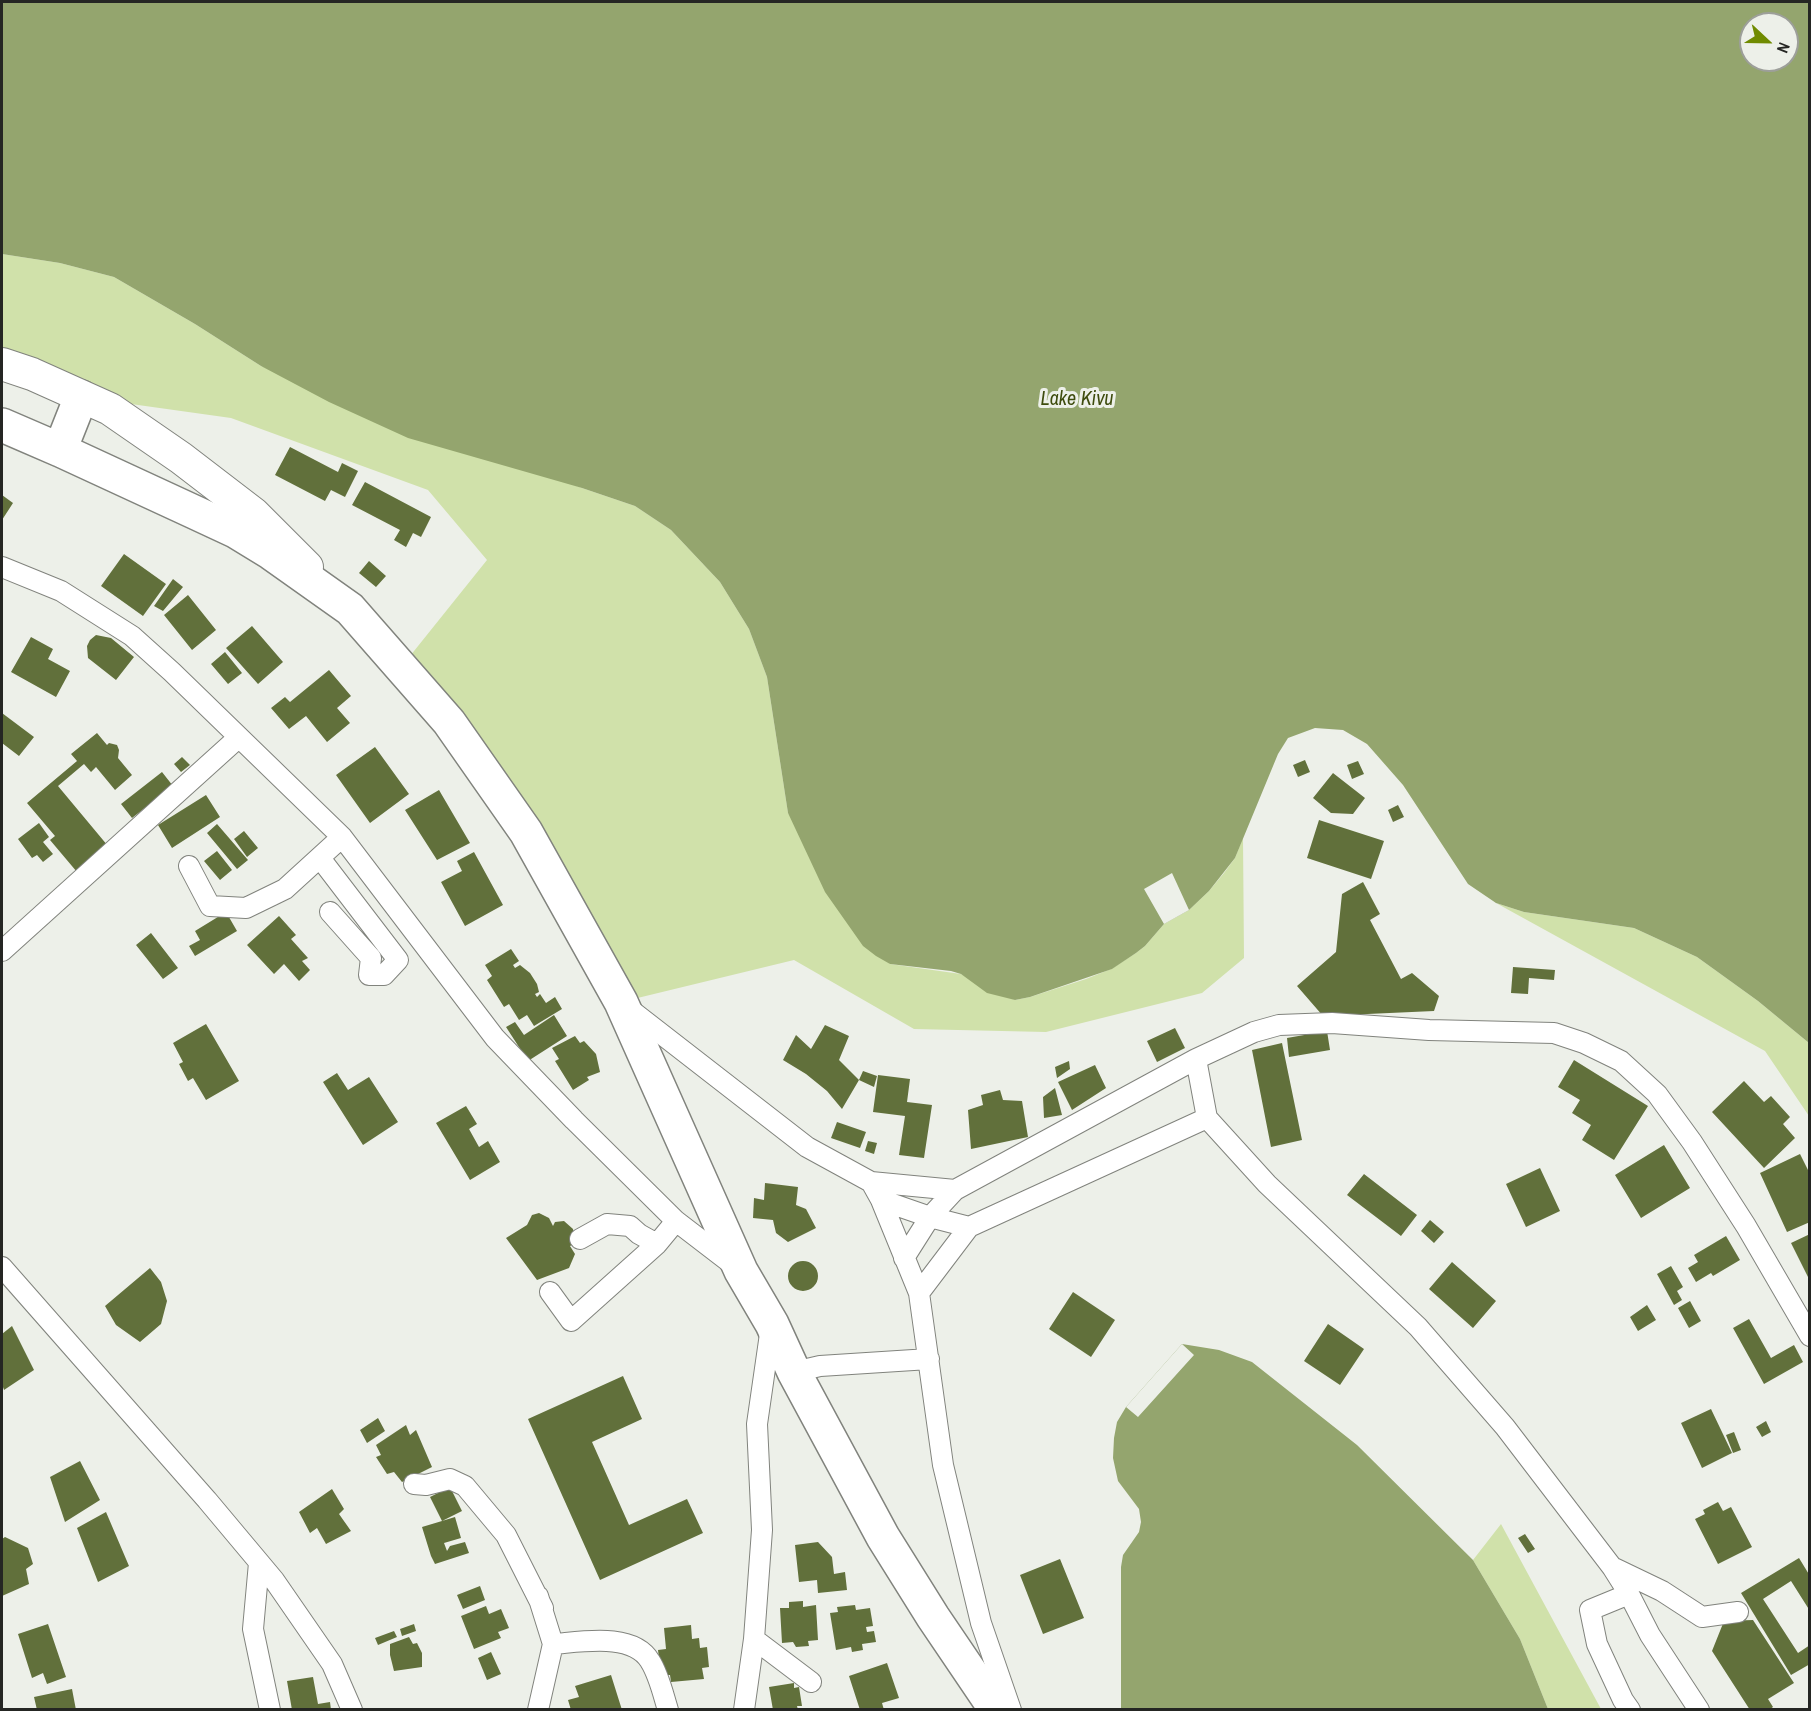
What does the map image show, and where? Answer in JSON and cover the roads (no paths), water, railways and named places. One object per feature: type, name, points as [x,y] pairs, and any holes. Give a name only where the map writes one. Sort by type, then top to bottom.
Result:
[{"type":"highway","points":[[60,450],[81,397]]},
{"type":"highway","points":[[2,424],[235,531],[271,553],[350,609],[449,722],[526,832],[621,1002],[741,1271],[772,1323],[794,1372],[883,1537],[933,1617],[996,1710]]},
{"type":"main road","points":[[2,364],[32,374],[110,409],[181,458],[254,514],[350,609]]},
{"type":"street","points":[[2,567],[62,591],[132,636],[342,837],[495,1038],[676,1221],[741,1271]]},
{"type":"street","points":[[2,951],[238,738]]},
{"type":"street","points":[[189,866],[210,906],[246,908],[285,889],[342,837]]},
{"type":"street","points":[[320,858],[398,960],[384,975],[369,975],[371,958],[330,912]]},
{"type":"street","points":[[621,1002],[807,1147],[871,1182],[955,1190]]},
{"type":"street","points":[[904,1258],[930,1217],[955,1190],[1196,1059],[1254,1032],[1279,1025],[1332,1023],[1429,1030],[1554,1033],[1584,1043],[1621,1061],[1657,1094],[1692,1142],[1746,1226],[1809,1336]]},
{"type":"street","points":[[1196,1059],[1207,1118],[1267,1184],[1418,1327],[1505,1427],[1612,1567],[1650,1635],[1699,1710]]},
{"type":"street","points":[[920,1293],[969,1227],[1207,1118]]},
{"type":"street","points":[[871,1182],[881,1200],[920,1293],[943,1465],[952,1508],[981,1623],[1011,1710]]},
{"type":"street","points":[[881,1200],[930,1217],[969,1227]]},
{"type":"street","points":[[550,1292],[571,1321],[657,1244],[676,1221]]},
{"type":"street","points":[[580,1239],[607,1224],[630,1226],[657,1244]]},
{"type":"street","points":[[2,1267],[207,1500],[274,1580],[332,1664],[352,1710]]},
{"type":"street","points":[[744,1710],[754,1639],[762,1530],[757,1424],[772,1323]]},
{"type":"street","points":[[794,1372],[820,1366],[929,1359]]},
{"type":"street","points":[[414,1484],[426,1485],[450,1479],[465,1486],[506,1535],[543,1608]]},
{"type":"street","points":[[530,1562],[553,1644],[538,1710]]},
{"type":"street","points":[[259,1563],[253,1629],[270,1710]]},
{"type":"street","points":[[1612,1567],[1662,1591],[1702,1617],[1738,1612]]},
{"type":"street","points":[[1629,1594],[1590,1610],[1597,1644],[1630,1710]]},
{"type":"street","points":[[754,1639],[811,1682]]},
{"type":"street","points":[[553,1644],[607,1640],[642,1651],[653,1666],[668,1710]]},
{"type":"water","name":"Lake Kivu","points":[[2,2],[1809,2],[1809,1043],[1758,1001],[1697,957],[1634,928],[1524,912],[1496,903],[1468,884],[1403,785],[1367,744],[1343,730],[1315,728],[1288,738],[1278,754],[1235,858],[1209,891],[1189,910],[1164,924],[1145,946],[1112,969],[1015,1000],[987,993],[961,974],[951,971],[890,964],[863,946],[825,892],[788,813],[767,677],[749,629],[720,582],[671,530],[635,506],[582,488],[408,438],[329,402],[261,366],[114,277],[60,263],[2,254]]},
{"type":"water","points":[[1182,1344],[1219,1350],[1252,1362],[1357,1445],[1473,1560],[1520,1639],[1548,1709],[1121,1709],[1121,1567],[1123,1555],[1139,1532],[1141,1522],[1139,1509],[1118,1481],[1113,1458],[1114,1438],[1117,1422],[1126,1407]]}]
